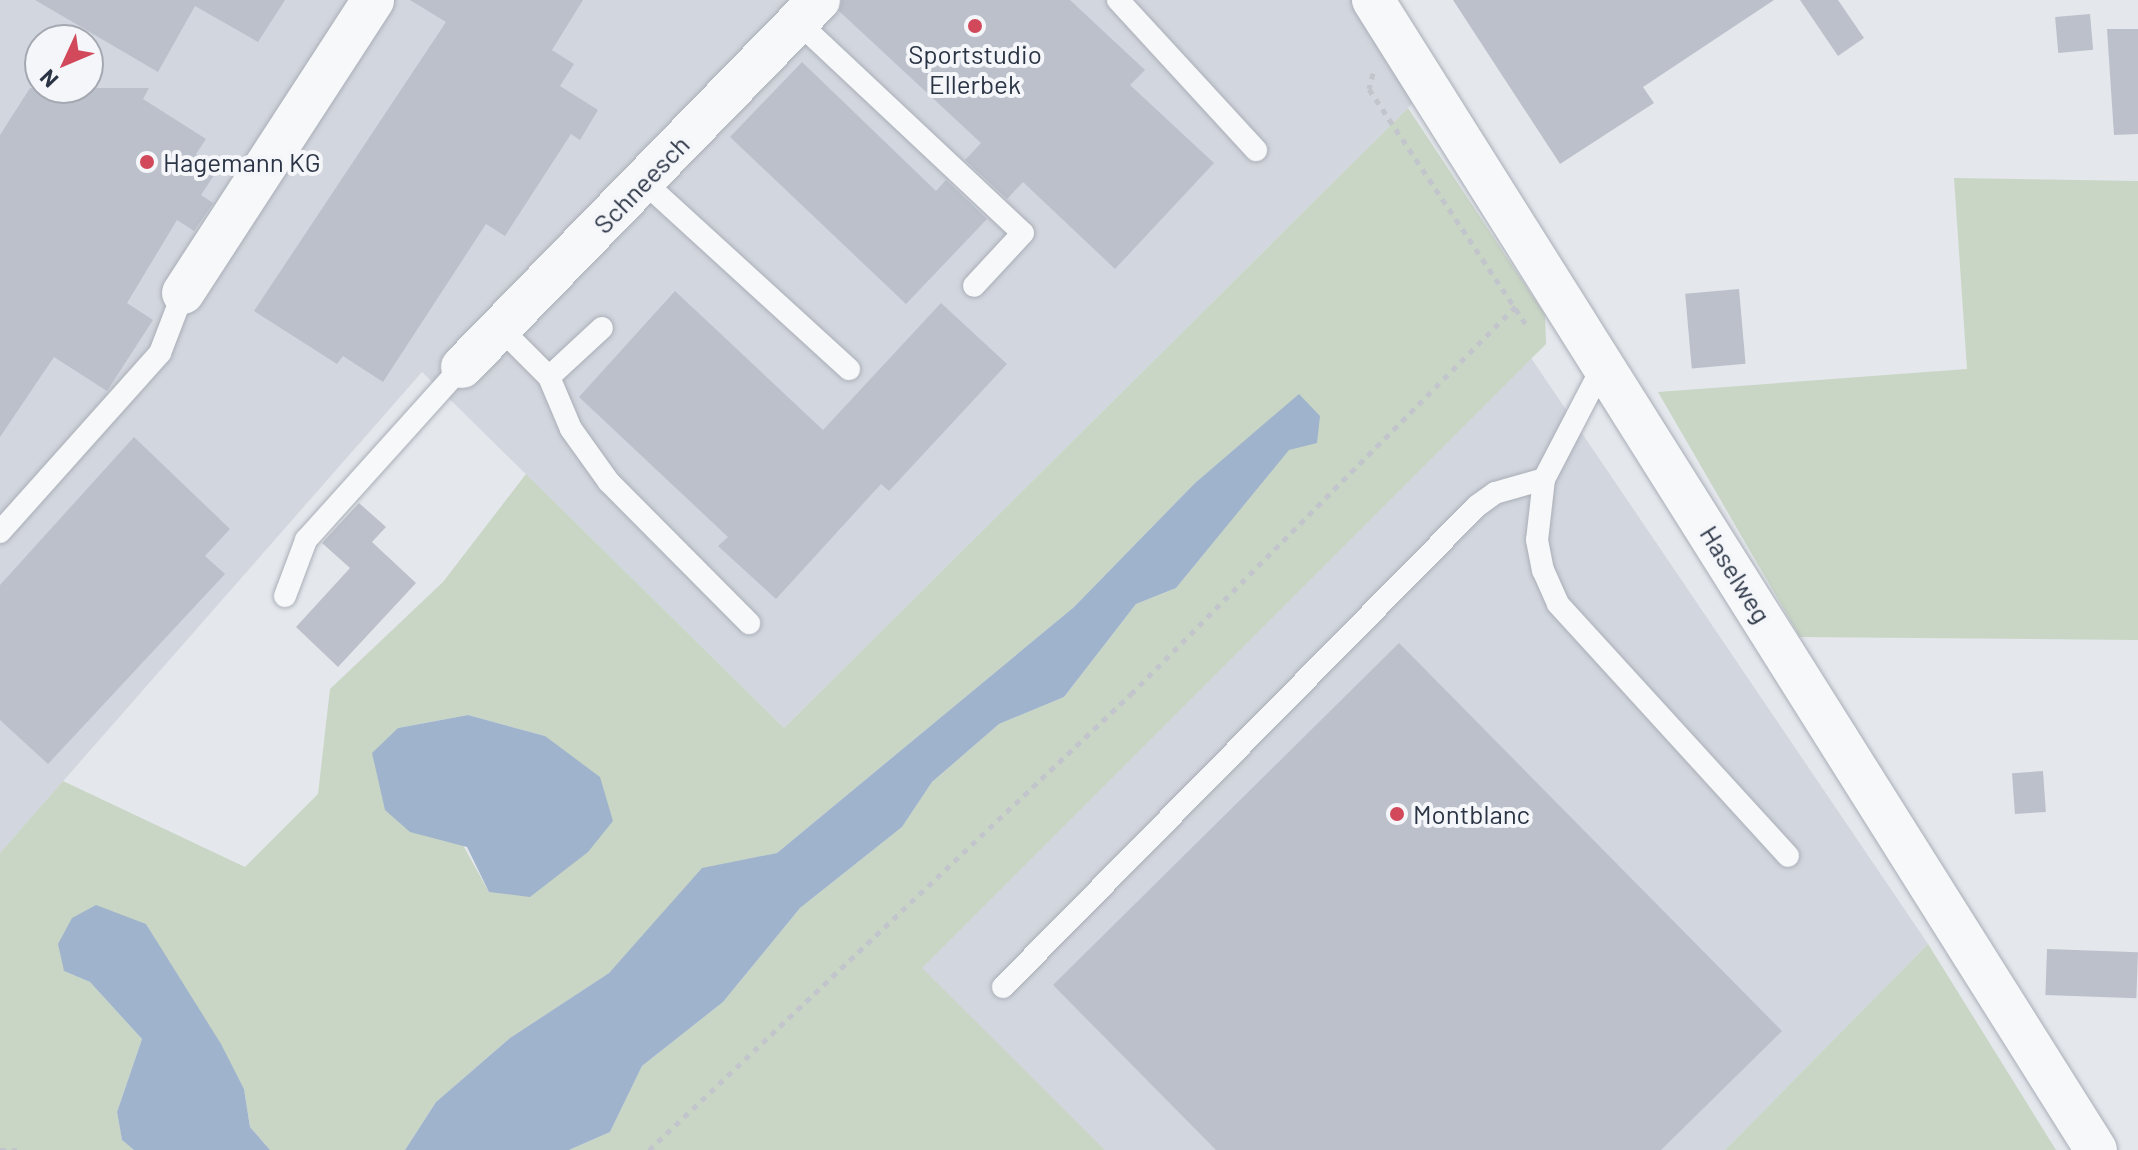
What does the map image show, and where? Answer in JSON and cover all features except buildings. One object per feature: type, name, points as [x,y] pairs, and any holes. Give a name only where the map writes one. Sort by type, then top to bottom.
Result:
[{"type":"street","points":[[183,293],[373,0]]},
{"type":"street","name":"Haselweg","points":[[1373,0],[1605,362],[2096,1150]]},
{"type":"street","name":"Schneesch","points":[[462,367],[808,11]]},
{"type":"lane","points":[[1118,0],[1256,150]]},
{"type":"lane","points":[[808,11],[1023,233],[974,286]]},
{"type":"lane","points":[[643,181],[849,369]]},
{"type":"lane","points":[[0,532],[160,353],[183,293]]},
{"type":"lane","points":[[500,328],[549,377],[571,429],[609,482],[749,623]]},
{"type":"lane","points":[[549,377],[602,328]]},
{"type":"lane","points":[[1605,362],[1544,479],[1537,540],[1558,604],[1788,856]]},
{"type":"lane","points":[[285,596],[306,540],[462,367]]},
{"type":"lane","points":[[1003,987],[1477,506],[1495,493],[1544,479]]},
{"type":"path","points":[[649,1150],[1131,694],[1511,310],[1549,279]]},
{"type":"path","points":[[0,1150],[17,1150]]},
{"type":"shaded area","points":[[0,0],[1394,0],[1441,75],[784,728],[422,372],[0,853]]},
{"type":"shaded area","points":[[1529,355],[1928,944],[1725,1150],[1105,1150],[921,968]]},
{"type":"green space","points":[[1408,108],[1545,315],[1546,344],[922,968],[1105,1150],[569,1150],[610,1132],[642,1066],[723,1002],[800,908],[902,827],[932,782],[999,724],[1064,697],[1136,604],[1176,588],[1289,449],[1299,395],[1195,483],[1074,607],[777,853],[702,869],[609,973],[510,1038],[436,1102],[405,1150],[270,1150],[250,1127],[244,1089],[146,924],[64,971],[90,982],[142,1039],[117,1112],[122,1140],[134,1150],[0,1150],[0,853],[63,781],[245,867],[318,794],[330,689],[443,582],[526,474],[784,728]],"holes":[[[468,715],[545,736],[489,892],[398,728]]]},
{"type":"green space","points":[[1954,178],[2138,181],[2138,640],[1800,637],[1658,392],[1967,369]]},
{"type":"green space","points":[[1928,944],[2056,1150],[1725,1150]]},
{"type":"water","points":[[1299,394],[1320,416],[1317,443],[1289,450],[1176,588],[1136,604],[1064,697],[999,724],[932,782],[902,827],[800,908],[723,1002],[642,1066],[610,1132],[569,1150],[405,1150],[436,1102],[510,1038],[609,973],[702,868],[777,853],[1074,607],[1195,483]]},
{"type":"water","points":[[468,715],[545,736],[600,777],[613,821],[588,852],[530,897],[489,892],[467,847],[410,832],[385,810],[372,753],[398,728]]},
{"type":"water","points":[[96,905],[146,924],[221,1044],[244,1089],[250,1127],[270,1150],[134,1150],[122,1140],[117,1112],[142,1039],[90,982],[64,971],[58,944],[72,918]]},
{"type":"place","name":"Sportstudio Ellerbek","points":[[975,26]]},
{"type":"place","name":"Hagemann KG","points":[[147,162]]},
{"type":"place","name":"Montblanc","points":[[1397,814]]}]
